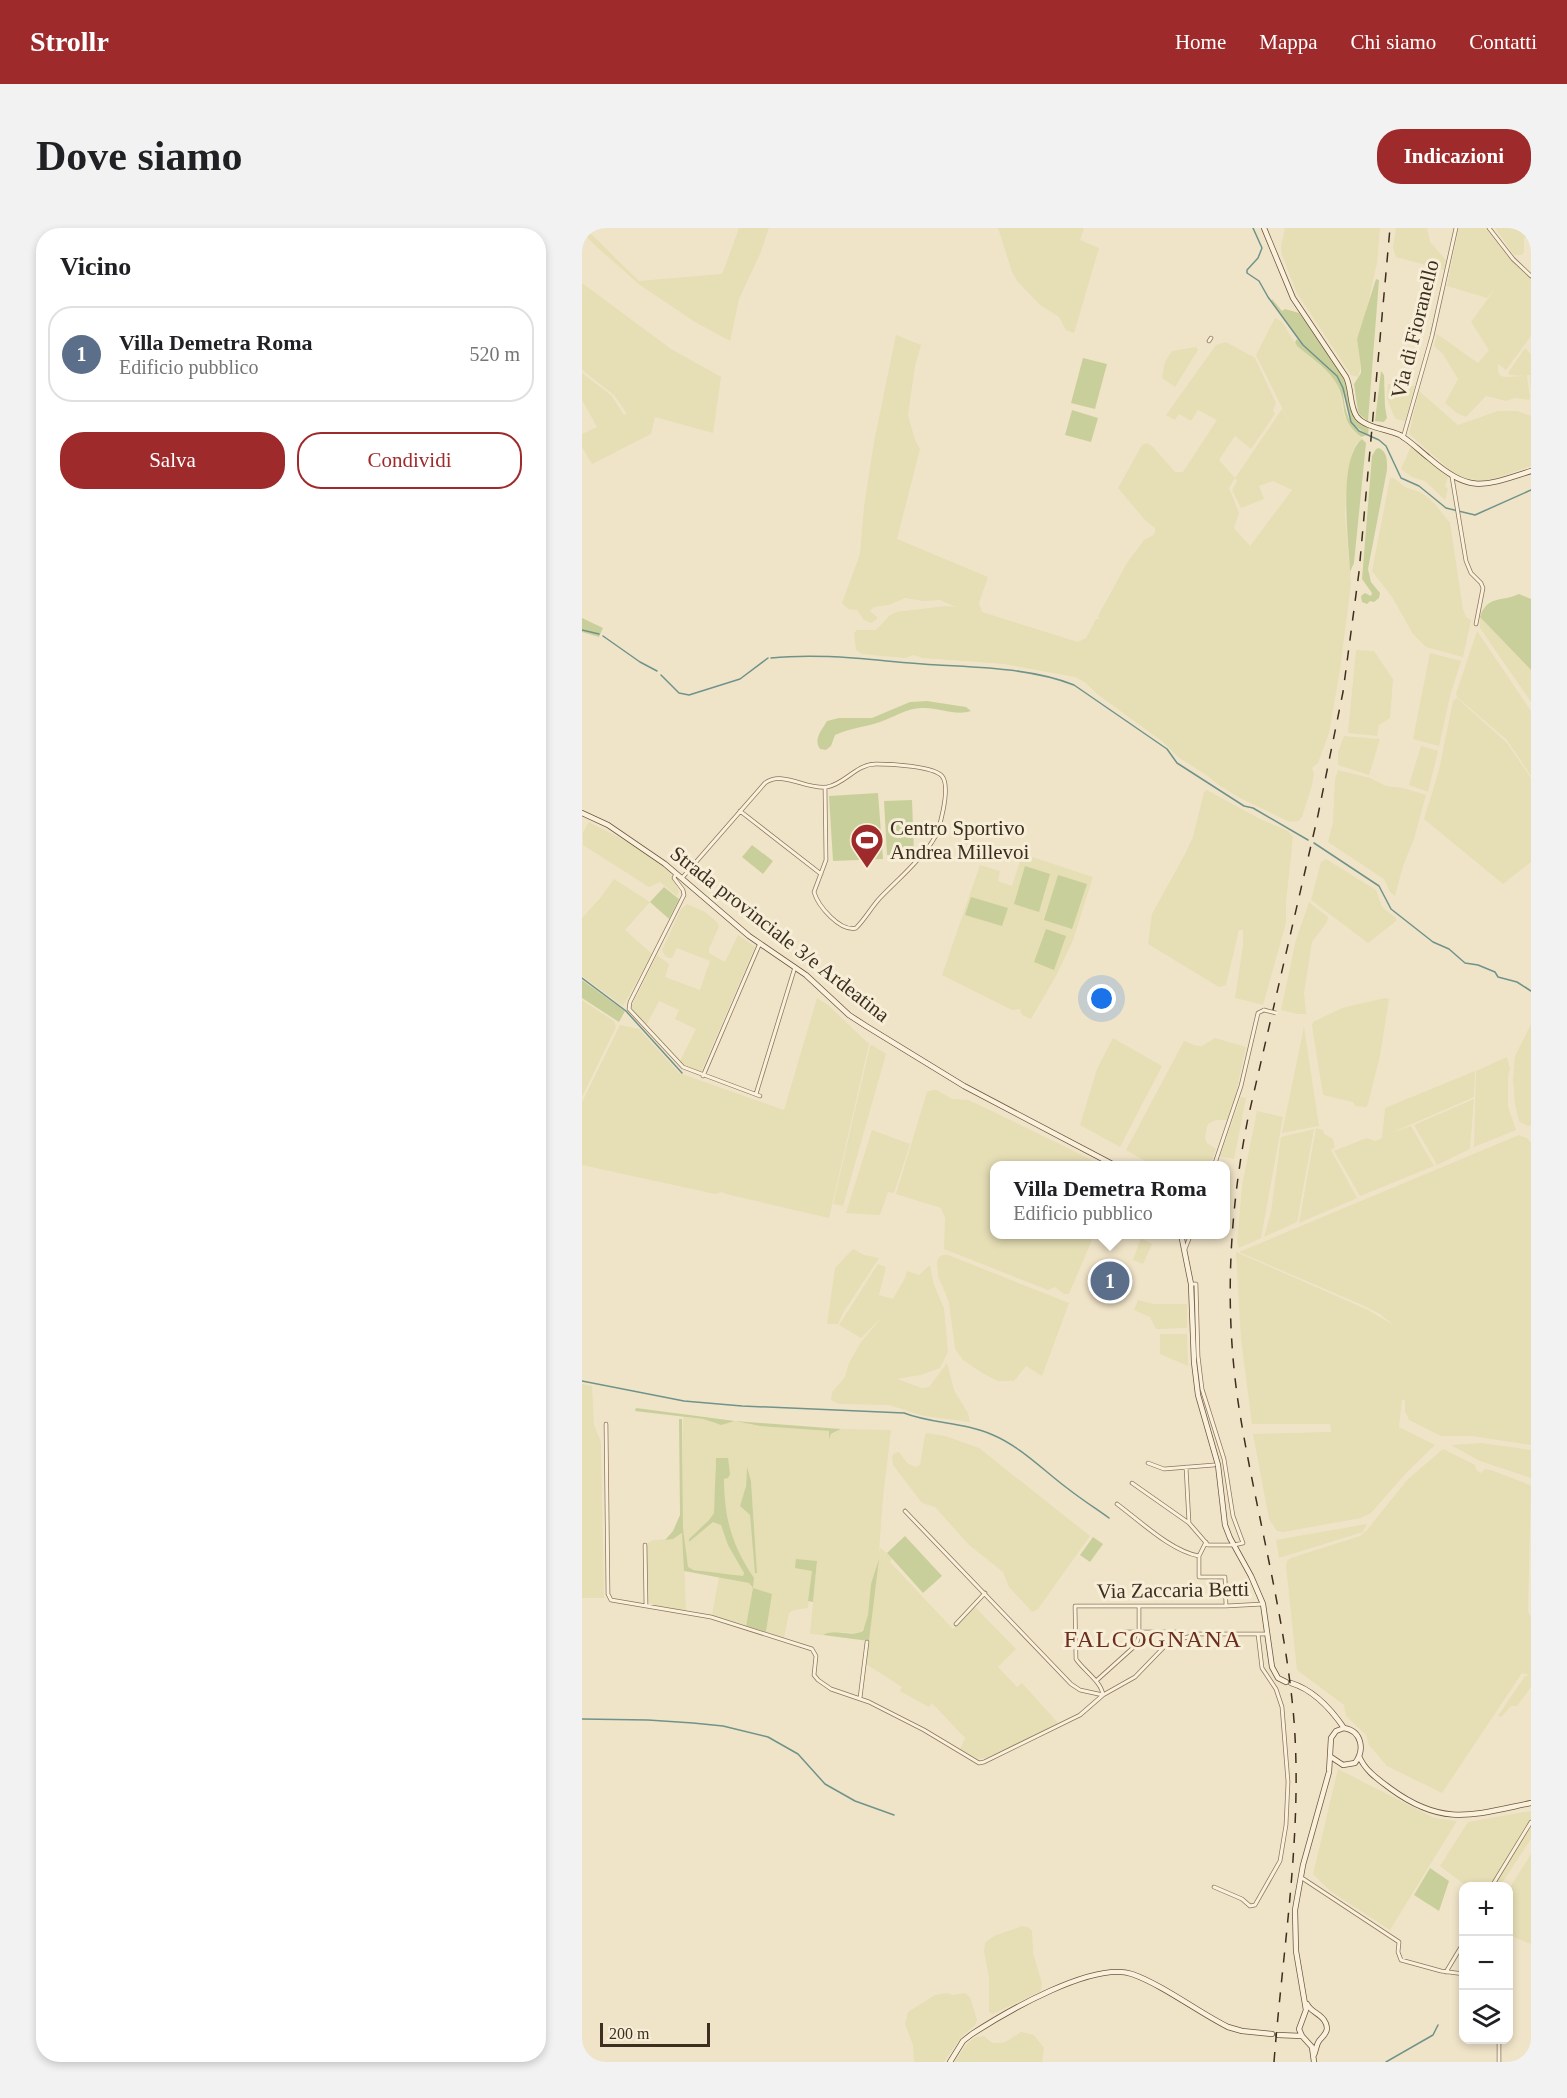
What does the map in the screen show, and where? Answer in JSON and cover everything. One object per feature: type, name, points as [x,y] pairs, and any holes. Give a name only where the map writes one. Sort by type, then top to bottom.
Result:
[{"type":"main road","points":[[1264,228],[1293,298],[1347,379],[1356,416],[1366,423],[1403,438],[1452,477],[1464,482],[1482,485],[1531,471]]},
{"type":"main road","name":"Strada provinciale 3/e Ardeatina","points":[[582,813],[609,826],[676,873],[740,928],[795,967],[849,1015],[964,1086],[1106,1161]]},
{"type":"main road","points":[[1182,1239],[1191,1284],[1197,1395],[1218,1465],[1225,1525],[1263,1604],[1272,1667],[1278,1678],[1312,1693],[1344,1728]]},
{"type":"main road","points":[[1286,2036],[1299,2029],[1305,2017],[1306,2001],[1295,1938],[1295,1910],[1300,1876],[1329,1772],[1330,1741],[1337,1730],[1337,1718]]},
{"type":"main road","points":[[1337,1730],[1344,1728],[1353,1731],[1358,1736],[1361,1746],[1359,1756],[1353,1764]]},
{"type":"main road","points":[[1359,1756],[1366,1768],[1401,1796],[1440,1814],[1452,1816],[1479,1814],[1531,1803]]},
{"type":"main road","points":[[1331,1757],[1338,1763],[1366,1768]]},
{"type":"main road","points":[[1329,1772],[1338,1763]]},
{"type":"main road","points":[[950,2062],[967,2037],[995,2020],[1066,1983],[1115,1973],[1135,1976],[1233,2029],[1302,2036]]},
{"type":"main road","points":[[1306,2001],[1310,2008],[1325,2021],[1327,2030],[1319,2040],[1314,2060]]},
{"type":"main road","points":[[1305,2017],[1318,2015]]},
{"type":"main road","points":[[1299,2029],[1312,2047],[1314,2060]]},
{"type":"main road","points":[[1308,2041],[1319,2040]]},
{"type":"street","name":"Via di Fioranello","points":[[1403,438],[1432,336],[1456,228]]},
{"type":"street","points":[[1489,228],[1513,259],[1531,276]]},
{"type":"street","points":[[1452,477],[1466,561],[1471,573],[1482,583],[1483,588],[1476,624]]},
{"type":"street","points":[[682,878],[765,783],[776,778],[825,787],[861,767],[876,764],[933,771],[943,777],[946,790],[933,841],[877,901],[856,928],[850,929],[839,922],[820,904],[814,890],[822,875],[827,848],[825,787]]},
{"type":"street","points":[[740,812],[822,875]]},
{"type":"street","points":[[676,873],[674,878],[684,895],[629,1006],[678,1063],[703,1076],[758,1095],[795,967]]},
{"type":"street","points":[[703,1076],[760,943]]},
{"type":"street","points":[[1216,1161],[1241,1086],[1258,1013],[1264,1010],[1276,1013]]},
{"type":"street","points":[[1185,1249],[1189,1239]]},
{"type":"street","points":[[1132,1483],[1189,1523],[1208,1545],[1243,1544],[1233,1516],[1224,1459],[1202,1389],[1198,1356],[1196,1284],[1191,1284]]},
{"type":"street","points":[[606,1424],[608,1596],[614,1601],[711,1617],[812,1649],[816,1653],[814,1675],[831,1689],[860,1698],[924,1730],[980,1763],[1080,1715],[1103,1695],[1135,1677],[1164,1647],[1181,1638],[1198,1634],[1268,1634]]},
{"type":"street","points":[[1148,1463],[1162,1469],[1214,1465]]},
{"type":"street","points":[[1186,1467],[1189,1523]]},
{"type":"street","points":[[1117,1504],[1176,1547],[1199,1556]]},
{"type":"street","points":[[905,1511],[1071,1684],[1084,1691],[1103,1695]]},
{"type":"street","points":[[1206,1542],[1199,1556],[1199,1577],[1226,1577],[1226,1606]]},
{"type":"street","points":[[645,1545],[646,1606]]},
{"type":"street","points":[[956,1624],[985,1593]]},
{"type":"street","name":"Via Zaccaria Betti","points":[[1103,1695],[1096,1681],[1076,1659],[1075,1606],[1263,1604]]},
{"type":"street","points":[[1096,1681],[1138,1642],[1139,1606]]},
{"type":"street","points":[[1122,1632],[1178,1632]]},
{"type":"street","points":[[1214,1887],[1242,1899],[1250,1906],[1255,1905],[1279,1864],[1286,1825],[1288,1782],[1282,1707],[1276,1689],[1262,1668],[1257,1634]]},
{"type":"street","points":[[860,1698],[867,1642]]},
{"type":"street","points":[[1495,1882],[1531,1822]]},
{"type":"street","points":[[1300,1876],[1399,1942],[1398,1952],[1401,1960],[1459,1973]]},
{"type":"street","points":[[1446,1972],[1459,1950]]},
{"type":"street","points":[[1499,2044],[1499,2062]]},
{"type":"shaded area","points":[[582,228],[585,228],[639,281],[721,274],[739,228],[769,228],[760,254],[739,299],[730,341],[695,322],[640,285],[598,248],[582,232]]},
{"type":"shaded area","points":[[998,228],[1084,228],[1080,240],[1099,248],[1074,333],[1066,330],[1059,317],[1040,305],[1018,282],[1012,272]]},
{"type":"shaded area","points":[[1285,228],[1380,228],[1377,263],[1364,321],[1357,339],[1361,367],[1358,377],[1351,375],[1297,293],[1282,255],[1281,247]]},
{"type":"shaded area","points":[[1396,228],[1427,228],[1430,242],[1446,260],[1444,270],[1396,257],[1393,248]]},
{"type":"shaded area","points":[[1459,228],[1485,228],[1514,263],[1531,278],[1531,336],[1506,370],[1498,364],[1498,372],[1501,376],[1524,376],[1508,373],[1525,348],[1531,354],[1531,394],[1530,375],[1527,375],[1530,398],[1529,400],[1515,398],[1506,401],[1486,396],[1466,417],[1445,403],[1458,379],[1443,354],[1434,346],[1437,334],[1478,363],[1489,350],[1471,322],[1499,283],[1487,298],[1447,286]]},
{"type":"shaded area","points":[[1495,228],[1531,228],[1531,237],[1524,238],[1522,255],[1514,255]]},
{"type":"shaded area","points":[[582,283],[671,349],[721,377],[713,433],[655,417],[651,434],[592,464],[582,447],[582,434],[597,427],[582,400],[582,373],[612,396],[624,415],[627,414],[614,395],[582,370]]},
{"type":"shaded area","points":[[1275,318],[1282,322],[1297,346],[1328,372],[1337,383],[1344,416],[1362,439],[1352,452],[1346,491],[1345,515],[1351,583],[1340,670],[1329,733],[1318,763],[1312,768],[1314,774],[1312,785],[1302,817],[1298,821],[1290,822],[1220,786],[1178,757],[1163,742],[1075,677],[1004,664],[923,658],[913,655],[905,658],[862,654],[856,650],[854,633],[857,630],[876,630],[896,612],[946,606],[956,607],[940,600],[923,601],[905,598],[889,605],[874,607],[870,611],[877,619],[871,623],[864,620],[857,610],[848,609],[842,603],[860,554],[864,507],[874,442],[896,335],[921,345],[915,366],[908,415],[920,449],[897,539],[988,577],[979,603],[982,612],[1078,642],[1086,638],[1096,619],[1099,619],[1098,616],[1127,563],[1144,540],[1155,532],[1155,528],[1146,521],[1118,488],[1142,445],[1147,443],[1175,472],[1183,472],[1217,420],[1198,410],[1191,421],[1179,414],[1175,420],[1166,415],[1216,345],[1226,342],[1255,358],[1276,403],[1273,410],[1275,414],[1251,449],[1235,436],[1219,460],[1235,478],[1282,409],[1295,434],[1256,355]],"holes":[[[1235,478],[1237,481],[1232,490],[1241,508],[1264,499],[1259,486],[1273,481],[1292,490],[1250,546],[1234,528],[1239,513],[1229,488]]]},
{"type":"shaded area","points":[[1196,347],[1198,350],[1175,387],[1162,378],[1165,362],[1172,351]]},
{"type":"shaded area","points":[[1388,384],[1415,386],[1405,421],[1396,419],[1393,414],[1387,398]]},
{"type":"shaded area","points":[[1419,391],[1458,425],[1498,411],[1517,411],[1531,416],[1531,466],[1480,481],[1457,476],[1409,434]]},
{"type":"shaded area","points":[[1411,446],[1448,477],[1445,486],[1448,489],[1445,500],[1425,481],[1412,477],[1401,469]]},
{"type":"shaded area","points":[[1390,478],[1422,493],[1434,503],[1450,523],[1463,609],[1466,617],[1471,620],[1463,657],[1426,647],[1413,634],[1392,597],[1372,571]]},
{"type":"shaded area","points":[[1480,617],[1531,670],[1531,702],[1480,628]]},
{"type":"shaded area","points":[[1477,631],[1531,711],[1531,776],[1507,740],[1457,697],[1456,694]]},
{"type":"shaded area","points":[[1356,650],[1374,651],[1393,679],[1390,718],[1379,725],[1377,736],[1348,733]]},
{"type":"shaded area","points":[[1430,653],[1461,661],[1450,696],[1439,746],[1413,739]]},
{"type":"shaded area","points":[[1457,698],[1507,743],[1531,778],[1531,862],[1503,884],[1424,819],[1439,770],[1453,701]]},
{"type":"shaded area","points":[[1344,736],[1380,739],[1369,775],[1338,765],[1338,752]]},
{"type":"shaded area","points":[[1421,746],[1438,751],[1428,792],[1409,785]]},
{"type":"shaded area","points":[[1338,770],[1370,778],[1386,786],[1426,795],[1395,896],[1390,892],[1384,879],[1328,842],[1333,823],[1335,779]]},
{"type":"shaded area","points":[[1207,790],[1258,818],[1288,831],[1293,837],[1286,923],[1263,1005],[1235,998],[1243,930],[1239,930],[1226,985],[1219,987],[1148,944],[1152,914],[1193,837],[1204,792]]},
{"type":"shaded area","points":[[589,822],[635,846],[670,872],[679,891],[677,896],[660,882],[649,887],[583,845],[583,832]]},
{"type":"shaded area","points":[[1026,855],[1093,877],[1073,940],[1057,974],[1031,1019],[1022,1015],[1020,1009],[1012,1010],[942,975],[980,865],[1000,871],[998,881],[1012,886],[1020,861]]},
{"type":"shaded area","points":[[1326,859],[1376,890],[1382,907],[1396,918],[1396,921],[1368,943],[1311,900],[1321,862]]},
{"type":"shaded area","points":[[614,879],[650,902],[625,930],[652,954],[623,1006],[582,976],[582,918]]},
{"type":"shaded area","points":[[1309,902],[1328,917],[1327,922],[1312,942],[1304,993],[1306,1014],[1297,1014],[1281,1010],[1296,940]]},
{"type":"shaded area","points":[[687,904],[705,912],[719,926],[709,953],[725,962],[738,935],[755,947],[701,1072],[680,1061],[696,1029],[675,1019],[679,1010],[659,1001],[646,1026],[631,1007],[657,955],[669,964],[665,977],[700,990],[710,961],[677,948],[672,958],[668,958],[662,950],[681,909]]},
{"type":"shaded area","points":[[817,998],[828,1005],[869,1044],[829,1218],[722,1192],[715,1194],[582,1165],[582,1102],[620,1025],[639,1029],[679,1073],[784,1110]]},
{"type":"shaded area","points":[[1389,999],[1380,1056],[1368,1104],[1366,1107],[1355,1106],[1353,1102],[1323,1095],[1313,1022],[1342,1008]]},
{"type":"shaded area","points":[[582,1000],[614,1021],[616,1027],[582,1097]]},
{"type":"shaded area","points":[[1531,1024],[1531,1125],[1528,1126],[1519,1121],[1513,1080],[1515,1056]]},
{"type":"shaded area","points":[[1304,1027],[1319,1126],[1282,1133]]},
{"type":"shaded area","points":[[1113,1038],[1162,1066],[1120,1147],[1080,1125],[1097,1069]]},
{"type":"shaded area","points":[[1215,1038],[1246,1047],[1235,1097],[1227,1120],[1216,1120],[1209,1123],[1207,1127],[1205,1138],[1207,1143],[1216,1149],[1212,1161],[1145,1161],[1126,1150],[1184,1041],[1202,1046]]},
{"type":"shaded area","points":[[870,1046],[886,1054],[843,1206],[833,1204]]},
{"type":"shaded area","points":[[1507,1057],[1510,1069],[1508,1107],[1516,1130],[1474,1147],[1476,1071]]},
{"type":"shaded area","points":[[1475,1071],[1474,1097],[1391,1133],[1411,1126],[1434,1166],[1360,1196],[1334,1151],[1367,1138],[1375,1141],[1382,1138],[1385,1108]]},
{"type":"shaded area","points":[[937,1090],[952,1099],[968,1100],[1094,1161],[990,1161],[990,1239],[1092,1239],[1069,1294],[1064,1294],[1055,1287],[1048,1290],[944,1249],[945,1218],[941,1208],[896,1194],[927,1092]]},
{"type":"shaded area","points":[[1241,1097],[1246,1098],[1234,1159],[1220,1156]]},
{"type":"shaded area","points":[[1474,1099],[1470,1149],[1437,1165],[1414,1125]]},
{"type":"shaded area","points":[[1257,1111],[1283,1117],[1261,1238],[1239,1248],[1237,1243],[1242,1186]]},
{"type":"shaded area","points":[[1316,1128],[1323,1130],[1324,1134],[1333,1139],[1335,1147],[1331,1150],[1357,1198],[1299,1223]]},
{"type":"shaded area","points":[[1314,1129],[1297,1222],[1264,1237],[1271,1212],[1281,1137]]},
{"type":"shaded area","points":[[872,1130],[910,1144],[894,1193],[888,1192],[880,1215],[846,1213]]},
{"type":"shaded area","points":[[1519,1135],[1527,1138],[1531,1143],[1531,1445],[1472,1436],[1441,1436],[1409,1420],[1405,1411],[1405,1401],[1402,1399],[1399,1427],[1435,1445],[1408,1471],[1371,1513],[1361,1518],[1283,1532],[1277,1531],[1269,1519],[1253,1434],[1331,1432],[1330,1424],[1252,1424],[1241,1339],[1236,1252],[1368,1310],[1395,1326],[1380,1314],[1362,1305],[1239,1252]]},
{"type":"shaded area","points":[[1141,1239],[1152,1244],[1143,1264],[1133,1260]]},
{"type":"shaded area","points":[[853,1249],[864,1255],[879,1258],[838,1324],[827,1324],[835,1268]]},
{"type":"shaded area","points":[[943,1255],[1069,1303],[1042,1376],[1026,1366],[1014,1381],[998,1381],[963,1360],[955,1349],[949,1302],[938,1276],[937,1262]]},
{"type":"shaded area","points":[[878,1264],[886,1267],[879,1295],[893,1299],[907,1271],[919,1275],[930,1265],[934,1285],[944,1308],[948,1352],[940,1368],[921,1375],[897,1379],[922,1388],[929,1387],[947,1363],[954,1390],[968,1413],[970,1422],[924,1416],[889,1405],[839,1404],[831,1400],[832,1392],[845,1377],[849,1363],[861,1342],[883,1316],[861,1338],[839,1325]]},
{"type":"shaded area","points":[[1138,1300],[1153,1304],[1187,1304],[1187,1328],[1156,1329],[1150,1317],[1134,1310]]},
{"type":"shaded area","points":[[1160,1334],[1187,1334],[1188,1366],[1160,1354]]},
{"type":"shaded area","points":[[582,1384],[592,1386],[594,1425],[601,1442],[604,1598],[582,1598]]},
{"type":"shaded area","points":[[683,1417],[703,1419],[716,1424],[735,1421],[760,1426],[829,1431],[829,1436],[841,1429],[891,1430],[879,1552],[880,1548],[887,1553],[892,1559],[890,1562],[953,1629],[975,1607],[1016,1649],[998,1667],[1017,1687],[1022,1683],[1059,1724],[987,1758],[978,1759],[960,1749],[965,1738],[932,1703],[929,1707],[900,1691],[902,1687],[866,1664],[878,1563],[866,1625],[860,1633],[810,1634],[817,1561],[804,1568],[812,1571],[808,1608],[789,1613],[784,1638],[766,1632],[772,1594],[753,1589],[746,1626],[712,1615],[719,1577],[749,1583],[752,1588],[754,1579],[732,1540],[724,1499],[724,1479],[715,1463],[716,1508],[709,1520],[689,1539],[690,1541],[713,1522],[717,1522],[721,1525],[744,1573],[743,1576],[688,1568],[683,1528]],"holes":[[[747,1469],[751,1481],[757,1573],[750,1515],[740,1506],[745,1491]]]},
{"type":"shaded area","points":[[927,1433],[945,1436],[979,1448],[1090,1536],[1038,1609],[1032,1612],[1009,1587],[1003,1572],[969,1545],[935,1507],[922,1503],[893,1465],[892,1456],[899,1452],[907,1463],[915,1467],[920,1465]]},
{"type":"shaded area","points":[[1481,1443],[1531,1450],[1531,1478],[1480,1461],[1451,1445]]},
{"type":"shaded area","points":[[1443,1449],[1475,1465],[1476,1470],[1481,1473],[1485,1469],[1491,1470],[1531,1487],[1528,1611],[1531,1618],[1531,1687],[1517,1706],[1511,1706],[1501,1717],[1498,1716],[1525,1676],[1530,1675],[1522,1673],[1442,1793],[1387,1766],[1369,1745],[1366,1735],[1346,1716],[1344,1705],[1297,1670],[1286,1566],[1287,1561],[1291,1558],[1360,1536],[1407,1480]]},
{"type":"shaded area","points":[[1367,1524],[1363,1532],[1279,1558],[1276,1540]]},
{"type":"shaded area","points":[[683,1533],[686,1611],[650,1604],[648,1602],[646,1544],[653,1540],[673,1539]]},
{"type":"shaded area","points":[[1338,1769],[1434,1818],[1457,1821],[1390,1930],[1330,1891],[1313,1874]]},
{"type":"shaded area","points":[[1531,1811],[1531,1839],[1503,1882],[1461,1882],[1440,1866],[1468,1822]]},
{"type":"shaded area","points":[[1531,1854],[1531,1944],[1513,1937],[1513,1883]]},
{"type":"shaded area","points":[[1022,1926],[1032,1931],[1033,1953],[1042,1983],[1041,1991],[993,2014],[989,2012],[989,1978],[984,1951],[985,1943],[994,1936]]},
{"type":"shaded area","points":[[947,1993],[953,1995],[965,1993],[970,1997],[977,2020],[975,2025],[961,2037],[944,2062],[914,2062],[913,2045],[905,2024],[908,2012],[935,1995]]},
{"type":"shaded area","points":[[1021,2032],[1034,2035],[1044,2048],[1042,2062],[954,2062],[974,2038],[984,2036],[992,2043],[999,2043]]},
{"type":"green space","points":[[1376,279],[1379,280],[1368,421],[1358,411],[1354,384],[1361,373],[1357,339]]},
{"type":"green space","points":[[1272,299],[1282,311],[1285,309],[1299,313],[1322,344],[1347,383],[1352,410],[1369,426],[1368,435],[1353,425],[1367,435],[1361,437],[1349,424],[1335,380],[1320,364],[1297,346],[1295,342],[1297,339],[1302,344],[1271,301]],"holes":[[[1343,388],[1352,423],[1344,403]]]},
{"type":"green space","points":[[1083,358],[1107,364],[1095,409],[1071,403]]},
{"type":"green space","points":[[1381,371],[1384,375],[1387,418],[1384,422],[1375,421]]},
{"type":"green space","points":[[1072,410],[1098,418],[1091,442],[1065,435]]},
{"type":"green space","points":[[1362,439],[1366,443],[1354,563],[1350,572],[1347,482],[1354,449]]},
{"type":"green space","points":[[1379,448],[1385,455],[1387,470],[1368,569],[1371,582],[1380,593],[1379,598],[1367,604],[1362,602],[1361,596],[1365,593],[1371,596],[1372,593],[1362,579],[1372,456]]},
{"type":"green space","points":[[1519,594],[1531,599],[1531,670],[1480,617],[1491,602]]},
{"type":"green space","points":[[582,618],[603,628],[599,637],[582,632]]},
{"type":"green space","points":[[927,701],[966,707],[971,711],[960,713],[930,708],[912,709],[880,722],[835,735],[831,746],[826,750],[820,749],[818,745],[819,735],[827,721],[839,718],[872,718],[910,702]]},
{"type":"green space","points":[[878,793],[883,859],[833,861],[829,796]]},
{"type":"green space","points":[[912,800],[914,854],[887,855],[884,801]]},
{"type":"green space","points":[[752,845],[773,861],[763,874],[742,857]]},
{"type":"green space","points":[[1025,866],[1050,874],[1039,912],[1014,904]]},
{"type":"green space","points":[[1058,875],[1087,884],[1072,929],[1044,920]]},
{"type":"green space","points":[[664,887],[679,899],[669,919],[650,902]]},
{"type":"green space","points":[[971,897],[1008,908],[1002,926],[965,915]]},
{"type":"green space","points":[[1046,929],[1066,936],[1054,970],[1034,962]]},
{"type":"green space","points":[[582,980],[625,1011],[619,1022],[582,998]]},
{"type":"green space","points":[[636,1408],[735,1421],[721,1425],[703,1419],[635,1411]]},
{"type":"green space","points":[[679,1419],[682,1419],[683,1528],[688,1567],[694,1570],[743,1576],[744,1573],[728,1545],[721,1525],[713,1522],[689,1542],[689,1539],[714,1513],[716,1458],[728,1458],[730,1474],[724,1479],[724,1483],[728,1522],[741,1555],[754,1578],[753,1588],[749,1583],[684,1571],[682,1533],[673,1539],[665,1540],[673,1531],[680,1515]]},
{"type":"green space","points":[[735,1421],[841,1429],[831,1434],[829,1439],[829,1431],[760,1426]]},
{"type":"green space","points":[[747,1467],[751,1481],[757,1573],[755,1573],[750,1515],[740,1506],[746,1486]]},
{"type":"green space","points":[[905,1536],[942,1576],[923,1593],[887,1553]]},
{"type":"green space","points":[[1093,1537],[1103,1544],[1090,1562],[1080,1555]]},
{"type":"green space","points":[[796,1559],[817,1561],[813,1602],[808,1601],[812,1571],[795,1568]]},
{"type":"green space","points":[[879,1559],[869,1641],[823,1635],[833,1632],[853,1634],[863,1631],[868,1615],[871,1584]]},
{"type":"green space","points":[[753,1588],[772,1594],[766,1632],[746,1626]]},
{"type":"green space","points":[[1430,1868],[1449,1881],[1439,1911],[1414,1895]]},
{"type":"waterway","points":[[1253,228],[1262,248],[1247,273],[1259,281],[1303,345],[1337,376],[1343,388],[1351,422],[1359,431],[1379,440],[1386,446],[1401,478],[1419,486],[1446,508],[1475,515],[1531,490]]},
{"type":"waterway","points":[[582,630],[599,634]]},
{"type":"waterway","points":[[603,636],[657,671]]},
{"type":"waterway","points":[[771,658],[813,656],[989,668],[1042,675],[1074,685],[1167,749],[1177,763],[1244,806],[1253,808],[1308,840]]},
{"type":"waterway","points":[[661,675],[679,693],[689,695],[740,679],[768,658]]},
{"type":"waterway","points":[[1314,843],[1379,886],[1391,909],[1433,942],[1449,949],[1465,963],[1478,965],[1495,972],[1498,977],[1517,982],[1531,991]]},
{"type":"waterway","points":[[582,978],[626,1011],[682,1073]]},
{"type":"waterway","points":[[582,1381],[684,1401],[742,1406],[904,1413],[971,1428],[993,1435],[1013,1446],[1109,1518]]},
{"type":"waterway","points":[[582,1719],[693,1723],[723,1726],[768,1737],[798,1754],[825,1784],[855,1801],[894,1815]]},
{"type":"waterway","points":[[1386,2062],[1433,2035],[1438,2025]]},
{"type":"railway","points":[[1274,2062],[1291,1886],[1296,1753],[1283,1633],[1246,1446],[1234,1372],[1230,1299],[1233,1226],[1236,1190],[1248,1118],[1318,815],[1343,692],[1359,572],[1390,228]]},
{"type":"place","name":"Centro Sportivo Andrea Millevoi","points":[[867,869]]},
{"type":"place","name":"Villa Demetra Roma","points":[[1110,1281]]},
{"type":"district","name":"FALCOGNANA","points":[[1153,1639]]}]
